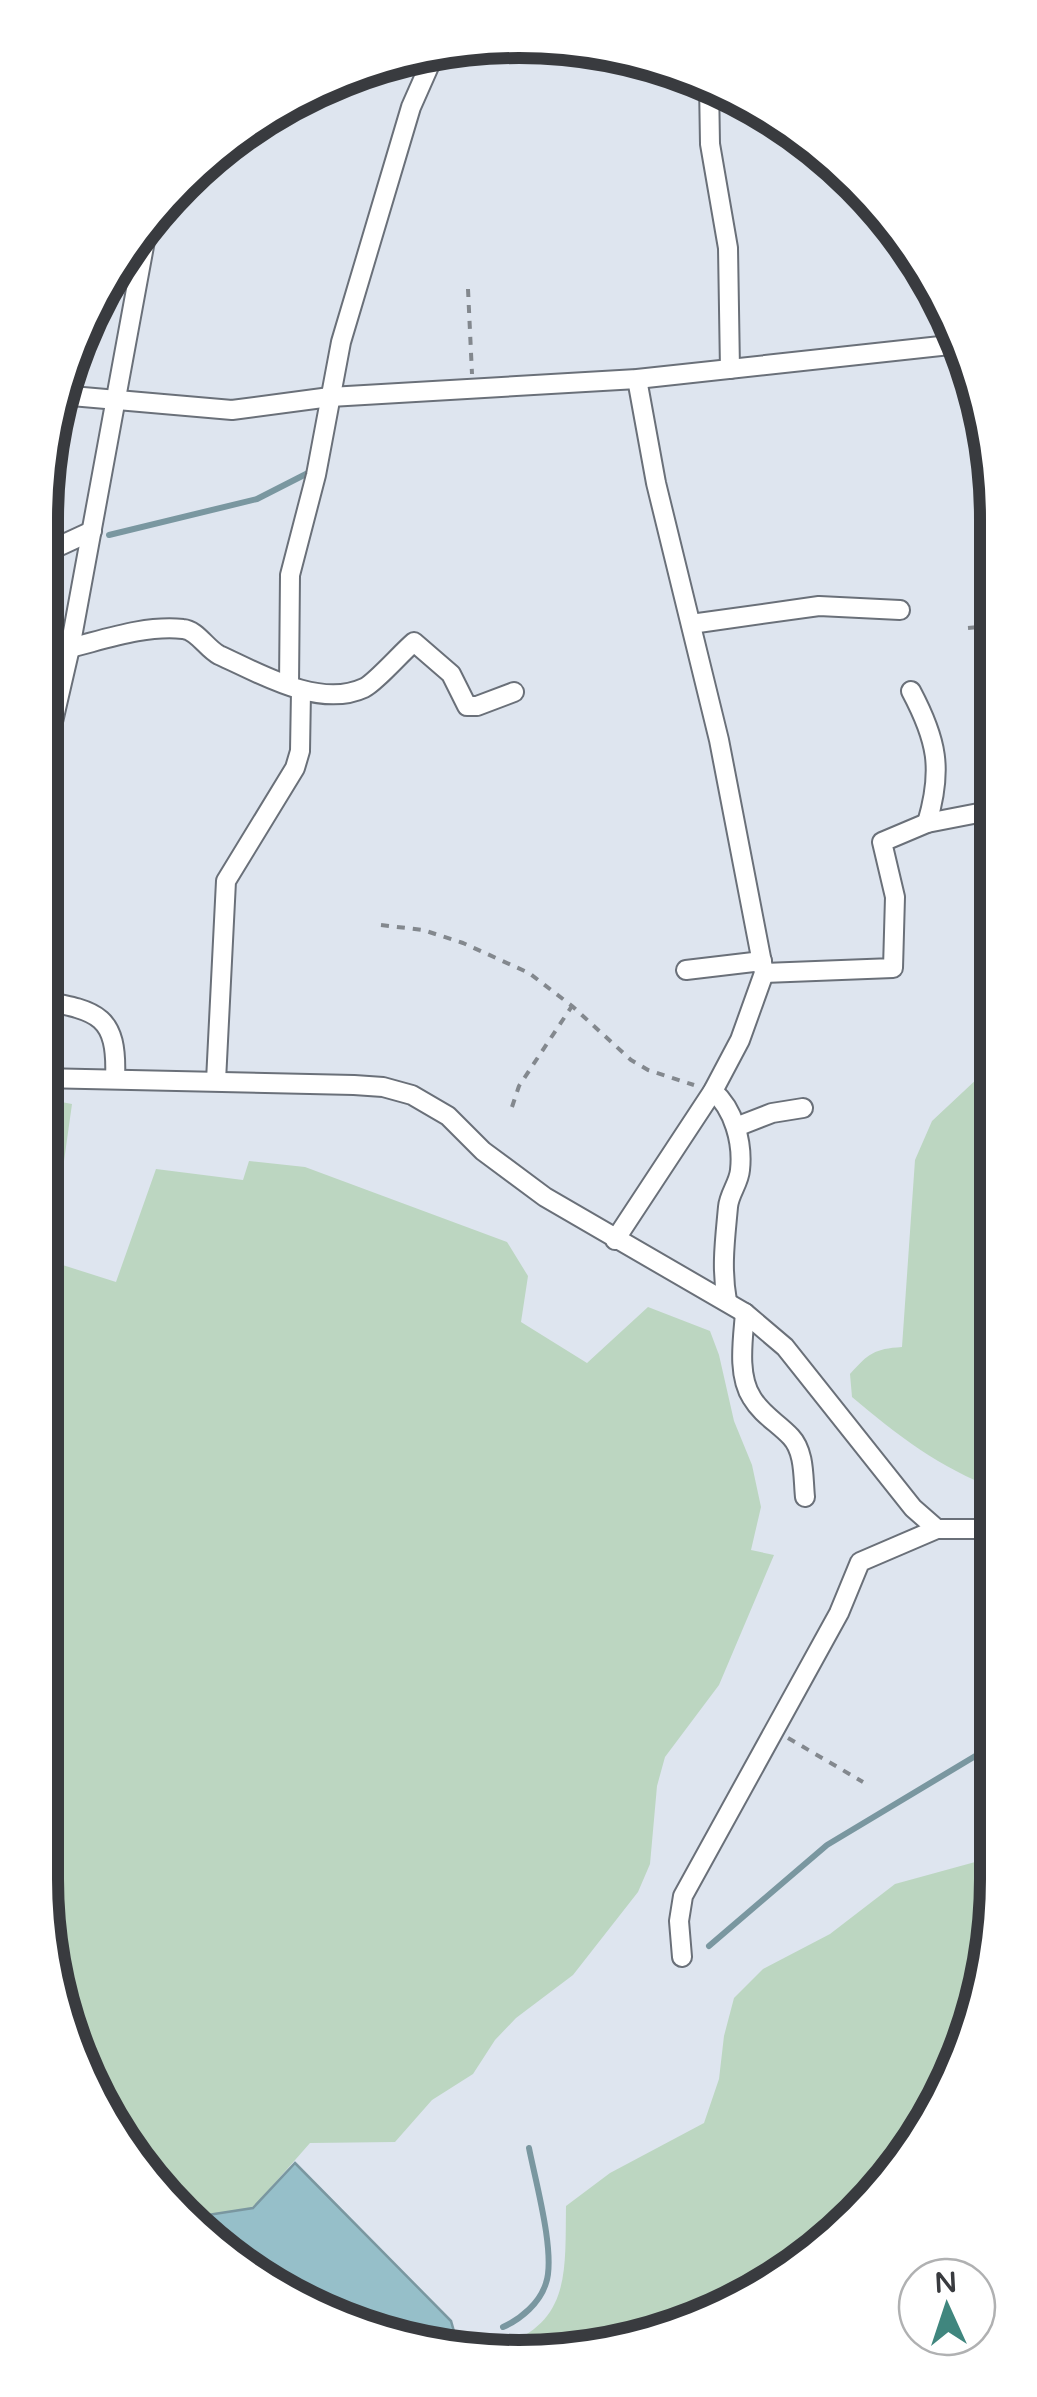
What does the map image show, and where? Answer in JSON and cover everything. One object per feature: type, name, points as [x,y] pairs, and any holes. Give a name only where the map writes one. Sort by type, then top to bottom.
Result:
[{"type":"street","points":[[216,1081],[226,881],[295,768],[300,751],[290,576],[316,475],[342,342],[411,107],[430,66]]},
{"type":"street","points":[[709,99],[710,144],[728,248],[730,369]]},
{"type":"street","points":[[58,700],[144,250]]},
{"type":"street","points":[[74,396],[232,410],[330,397],[637,379],[945,345]]},
{"type":"street","points":[[616,1240],[713,1091],[740,1040],[763,967],[719,740],[656,483],[637,379]]},
{"type":"street","points":[[58,547],[92,531]]},
{"type":"street","points":[[691,624],[819,606],[900,610]]},
{"type":"street","points":[[70,648],[134,632],[182,629],[193,632],[214,652],[295,688],[350,692],[366,688],[414,642],[451,674],[467,706],[514,692]]},
{"type":"street","points":[[910,691],[931,730],[937,790],[927,823]]},
{"type":"street","points":[[686,970],[894,968],[895,897],[882,842],[927,823],[980,813]]},
{"type":"street","points":[[58,1004],[88,1010],[109,1027],[116,1056],[115,1079]]},
{"type":"street","points":[[58,1078],[354,1085],[412,1096],[448,1116],[483,1151],[544,1197],[745,1313],[785,1347],[912,1508],[937,1529]]},
{"type":"street","points":[[713,1091],[725,1101],[736,1127],[740,1171],[728,1202],[722,1249],[727,1300]]},
{"type":"street","points":[[736,1127],[772,1113],[803,1108]]},
{"type":"street","points":[[745,1313],[744,1374],[750,1396],[769,1420],[794,1439],[802,1461],[805,1498]]},
{"type":"street","points":[[682,1957],[679,1921],[683,1896],[839,1613],[860,1562],[937,1529],[980,1529]]},
{"type":"path","points":[[468,289],[469,364],[476,388]]},
{"type":"path","points":[[968,628],[980,627]]},
{"type":"path","points":[[381,926],[423,930],[463,942],[529,973],[572,1006],[606,1040],[648,1070],[713,1091]]},
{"type":"path","points":[[512,1106],[519,1086],[572,1006]]},
{"type":"path","points":[[776,1730],[863,1782]]},
{"type":"green space","points":[[980,1076],[980,1483],[920,1449],[852,1397],[850,1374],[862,1361],[873,1353],[902,1347],[915,1160],[932,1121]]},
{"type":"green space","points":[[58,1101],[72,1104],[58,1204]]},
{"type":"green space","points":[[249,1161],[305,1167],[507,1242],[528,1276],[521,1322],[587,1363],[648,1307],[710,1331],[734,1421],[752,1465],[761,1507],[751,1550],[774,1555],[719,1685],[665,1757],[657,1786],[650,1864],[638,1892],[573,1975],[516,2018],[495,2040],[473,2074],[432,2100],[395,2142],[310,2143],[253,2208],[205,2215],[135,2135],[105,2082],[82,2027],[66,1968],[58,1909],[58,1264],[116,1282],[156,1169],[243,1180]]},
{"type":"green space","points":[[980,1861],[976,1939],[955,2027],[918,2109],[865,2182],[799,2244],[722,2292],[667,2315],[608,2331],[515,2340],[538,2325],[559,2294],[566,2206],[610,2173],[704,2123],[719,2079],[734,1998],[763,1969],[830,1934],[895,1884]]},
{"type":"water","points":[[295,2163],[451,2321],[455,2336],[370,2315],[315,2292],[262,2262],[205,2215],[253,2208]]},
{"type":"waterway","points":[[109,535],[257,499],[308,473]]},
{"type":"waterway","points":[[709,1946],[827,1845],[980,1753]]},
{"type":"waterway","points":[[503,2327],[535,2304],[548,2270],[547,2236],[529,2148]]}]
